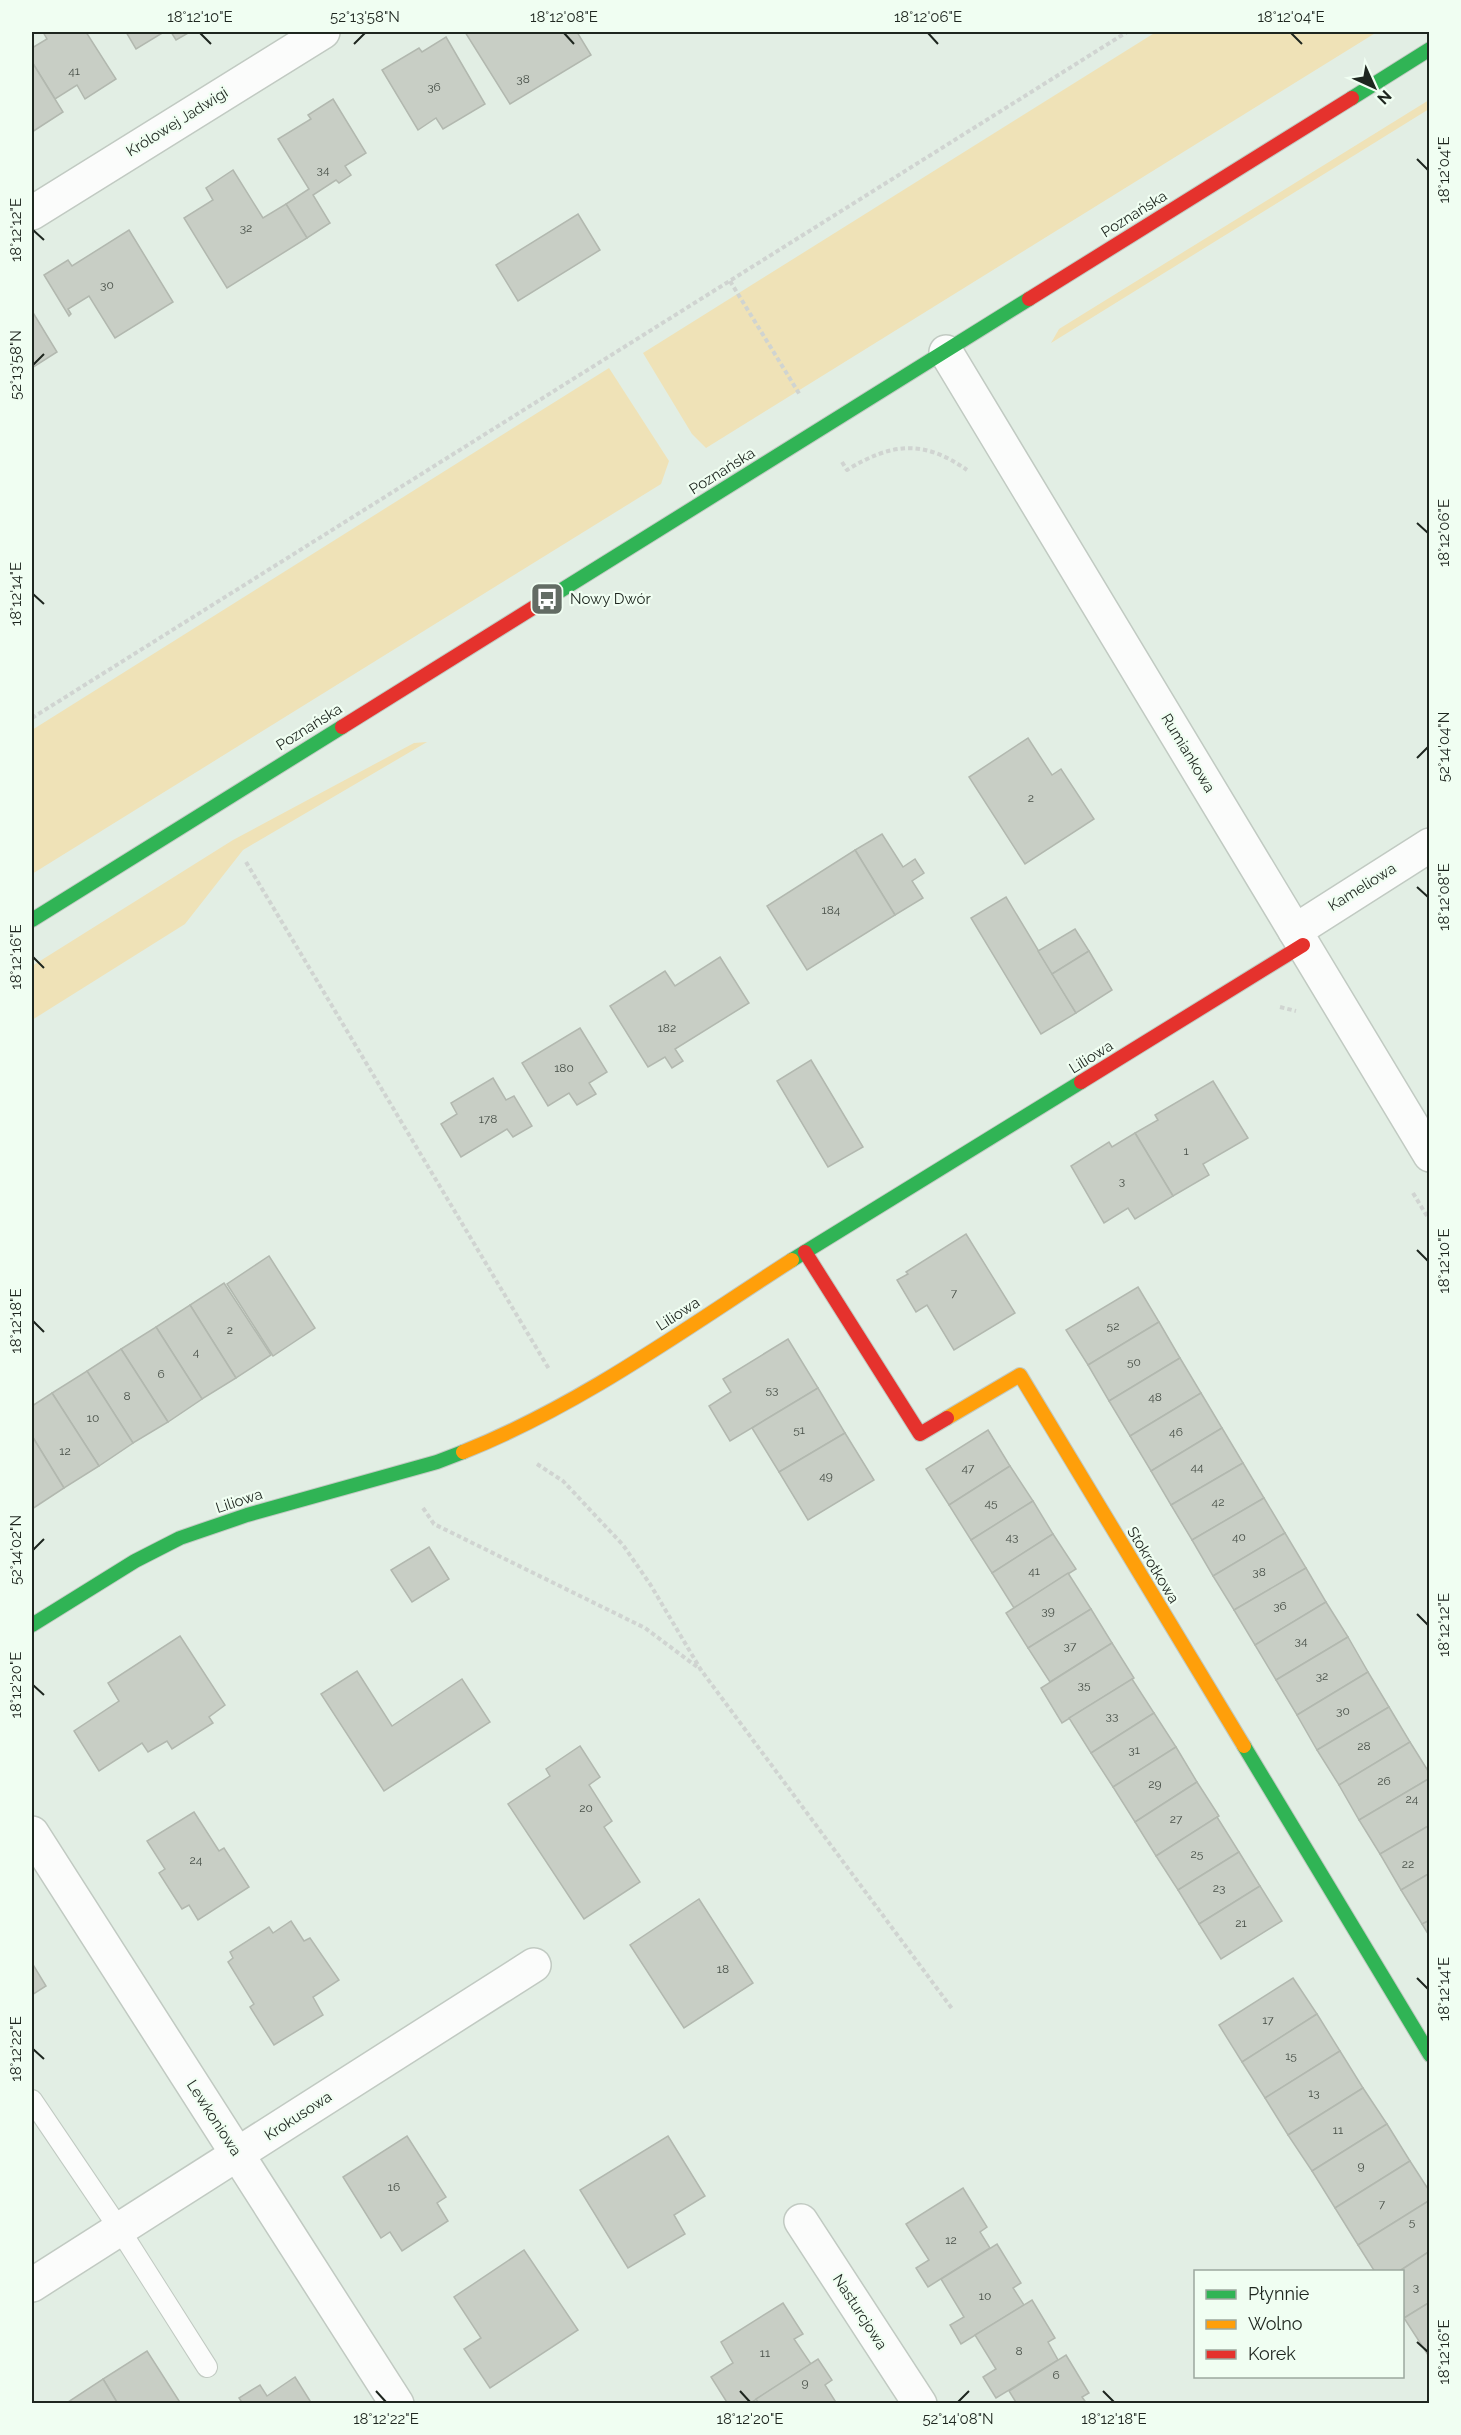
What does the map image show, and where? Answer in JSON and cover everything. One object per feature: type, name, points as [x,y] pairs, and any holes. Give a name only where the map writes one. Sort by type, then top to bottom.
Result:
[{"type":"street","name":"Królowej Jadwigi","points":[[32,213],[323,32]]},
{"type":"street","name":"Poznańska","points":[[32,920],[1430,49]]},
{"type":"street","name":"Rumiankowa","points":[[946,352],[1430,1155]]},
{"type":"street","name":"Kameliowa","points":[[1299,938],[1430,845]]},
{"type":"street","name":"Liliowa","points":[[32,1625],[135,1561],[180,1538],[247,1515],[437,1462],[509,1432],[569,1403],[805,1252],[1248,979],[1299,938]]},
{"type":"street","name":"Stokrotkowa","points":[[805,1252],[920,1434],[1020,1375],[1430,2055]]},
{"type":"street","name":"Lewkoniowa","points":[[32,1833],[397,2403]]},
{"type":"street","name":"Krokusowa","points":[[32,2285],[534,1965]]},
{"type":"street","name":"Nasturcjowa","points":[[801,2221],[920,2403]]},
{"type":"lane","points":[[32,2100],[120,2230],[207,2367]]},
{"type":"path","points":[[32,718],[1127,32]]},
{"type":"path","points":[[730,280],[847,470],[873,454],[896,449],[927,449],[950,458],[975,475]]},
{"type":"path","points":[[246,862],[569,1403]]},
{"type":"path","points":[[1248,979],[1263,1004],[1288,1008],[1301,1014]]},
{"type":"path","points":[[1412,1191],[1430,1221]]},
{"type":"path","points":[[509,1432],[537,1464],[563,1481],[623,1545],[650,1584],[701,1670],[953,2010]]},
{"type":"path","points":[[398,1473],[434,1524],[645,1628],[701,1670]]},
{"type":"shaded area","points":[[1156,32],[1377,32],[706,448],[692,434],[643,353]]},
{"type":"shaded area","points":[[1429,100],[1429,109],[1051,343],[1059,329]]},
{"type":"shaded area","points":[[609,368],[669,461],[661,484],[32,874],[32,730]]},
{"type":"shaded area","points":[[427,742],[243,850],[185,924],[32,1020],[32,966],[233,840],[414,743]]},
{"type":"building","points":[[43,32],[86,32],[116,79],[85,99],[77,85],[55,99],[32,62],[32,48],[47,39]]},
{"type":"building","points":[[126,32],[164,32],[136,49]]},
{"type":"building","points":[[171,32],[190,32],[176,40]]},
{"type":"building","points":[[465,32],[577,32],[591,55],[510,104]]},
{"type":"building","points":[[446,37],[485,104],[443,129],[436,118],[418,130],[382,70],[419,48],[422,52]]},
{"type":"building","points":[[32,62],[63,112],[32,132]]},
{"type":"building","points":[[333,99],[366,153],[345,166],[351,175],[339,183],[336,180],[313,195],[330,223],[307,238],[286,204],[309,189],[278,139],[311,119],[308,115]]},
{"type":"building","points":[[233,170],[263,218],[286,204],[307,238],[227,288],[184,218],[213,200],[206,188]]},
{"type":"building","points":[[578,214],[600,250],[518,301],[496,265]]},
{"type":"building","points":[[129,230],[173,302],[115,338],[89,296],[68,309],[71,314],[69,316],[44,275],[68,260],[72,266]]},
{"type":"building","points":[[32,311],[57,352],[32,368]]},
{"type":"building","points":[[1028,738],[1052,775],[1061,769],[1094,819],[1025,864],[969,777]]},
{"type":"building","points":[[882,834],[903,867],[915,859],[924,873],[912,881],[923,898],[895,915],[855,850]]},
{"type":"building","points":[[855,850],[895,915],[807,970],[767,906]]},
{"type":"building","points":[[1006,897],[1076,1013],[1041,1034],[971,918]]},
{"type":"building","points":[[1075,929],[1089,951],[1052,974],[1038,951]]},
{"type":"building","points":[[1089,951],[1112,990],[1076,1013],[1052,974]]},
{"type":"building","points":[[720,957],[749,1003],[675,1049],[683,1061],[672,1068],[665,1057],[648,1067],[610,1006],[665,971],[675,986]]},
{"type":"building","points":[[580,1028],[607,1072],[589,1083],[596,1094],[577,1105],[569,1093],[548,1106],[522,1063]]},
{"type":"building","points":[[811,1060],[863,1147],[828,1167],[777,1081]]},
{"type":"building","points":[[493,1078],[506,1100],[514,1096],[532,1126],[513,1137],[507,1129],[461,1157],[441,1124],[457,1114],[451,1103]]},
{"type":"building","points":[[1213,1081],[1248,1138],[1203,1164],[1209,1175],[1173,1196],[1135,1133],[1158,1120],[1155,1115]]},
{"type":"building","points":[[1135,1133],[1173,1196],[1135,1219],[1128,1208],[1104,1223],[1071,1166],[1109,1142],[1112,1147]]},
{"type":"building","points":[[966,1234],[1015,1313],[954,1350],[927,1305],[916,1312],[897,1280]]},
{"type":"building","points":[[269,1256],[315,1328],[273,1356],[227,1284]]},
{"type":"building","points":[[224,1283],[271,1355],[236,1378],[190,1305]]},
{"type":"building","points":[[1138,1287],[1159,1322],[1088,1365],[1066,1330]]},
{"type":"building","points":[[190,1305],[236,1378],[202,1399],[156,1327]]},
{"type":"building","points":[[1159,1322],[1180,1358],[1109,1401],[1088,1365]]},
{"type":"building","points":[[156,1327],[202,1399],[168,1422],[121,1349]]},
{"type":"building","points":[[788,1339],[818,1388],[730,1441],[709,1406],[731,1392],[723,1379]]},
{"type":"building","points":[[121,1349],[168,1422],[133,1443],[87,1371]]},
{"type":"building","points":[[1180,1358],[1201,1393],[1130,1436],[1109,1401]]},
{"type":"building","points":[[87,1371],[133,1443],[99,1466],[52,1393]]},
{"type":"building","points":[[818,1388],[845,1433],[779,1472],[752,1428]]},
{"type":"building","points":[[52,1393],[99,1466],[64,1488],[32,1436],[32,1406]]},
{"type":"building","points":[[1201,1393],[1222,1428],[1151,1471],[1130,1436]]},
{"type":"building","points":[[1222,1428],[1243,1463],[1171,1505],[1151,1471]]},
{"type":"building","points":[[988,1430],[1010,1466],[949,1505],[926,1469]]},
{"type":"building","points":[[845,1433],[874,1480],[808,1520],[779,1472]]},
{"type":"building","points":[[32,1436],[64,1488],[32,1509]]},
{"type":"building","points":[[1243,1463],[1264,1498],[1192,1540],[1171,1505]]},
{"type":"building","points":[[1010,1466],[1033,1501],[971,1540],[949,1505]]},
{"type":"building","points":[[1264,1498],[1285,1533],[1213,1576],[1192,1540]]},
{"type":"building","points":[[1033,1501],[1053,1534],[992,1573],[971,1540]]},
{"type":"building","points":[[1285,1533],[1306,1568],[1234,1610],[1213,1576]]},
{"type":"building","points":[[1053,1534],[1076,1569],[1014,1608],[992,1573]]},
{"type":"building","points":[[429,1547],[449,1579],[412,1602],[391,1570]]},
{"type":"building","points":[[1306,1568],[1326,1602],[1255,1645],[1234,1610]]},
{"type":"building","points":[[1068,1573],[1091,1609],[1028,1648],[1006,1613]]},
{"type":"building","points":[[1326,1602],[1348,1637],[1276,1680],[1255,1645]]},
{"type":"building","points":[[1091,1609],[1112,1643],[1050,1682],[1028,1648]]},
{"type":"building","points":[[180,1636],[225,1705],[209,1717],[213,1723],[172,1749],[167,1741],[148,1752],[142,1743],[99,1771],[74,1731],[119,1701],[108,1683]]},
{"type":"building","points":[[1348,1637],[1368,1672],[1297,1715],[1276,1680]]},
{"type":"building","points":[[1112,1643],[1134,1678],[1062,1723],[1041,1688]]},
{"type":"building","points":[[357,1671],[392,1726],[462,1679],[490,1722],[384,1791],[321,1694]]},
{"type":"building","points":[[1368,1672],[1389,1707],[1317,1750],[1297,1715]]},
{"type":"building","points":[[1132,1679],[1154,1713],[1091,1753],[1069,1718]]},
{"type":"building","points":[[1389,1707],[1410,1742],[1339,1785],[1317,1750]]},
{"type":"building","points":[[1154,1713],[1176,1747],[1113,1787],[1091,1753]]},
{"type":"building","points":[[1410,1742],[1430,1774],[1430,1778],[1359,1820],[1339,1785]]},
{"type":"building","points":[[580,1746],[600,1777],[589,1785],[612,1821],[604,1827],[640,1882],[584,1919],[508,1804],[550,1776],[546,1769]]},
{"type":"building","points":[[1176,1747],[1197,1782],[1135,1822],[1113,1787]]},
{"type":"building","points":[[1430,1778],[1430,1825],[1380,1854],[1359,1820]]},
{"type":"building","points":[[1197,1782],[1219,1816],[1156,1856],[1135,1822]]},
{"type":"building","points":[[194,1812],[219,1851],[224,1848],[249,1887],[198,1920],[189,1905],[182,1909],[159,1873],[165,1869],[147,1841]]},
{"type":"building","points":[[1217,1817],[1239,1852],[1178,1890],[1156,1856]]},
{"type":"building","points":[[1430,1825],[1430,1873],[1401,1890],[1380,1854]]},
{"type":"building","points":[[1239,1852],[1260,1886],[1199,1924],[1178,1890]]},
{"type":"building","points":[[1430,1873],[1430,1920],[1422,1924],[1401,1890]]},
{"type":"building","points":[[1260,1886],[1282,1921],[1221,1959],[1199,1924]]},
{"type":"building","points":[[699,1899],[753,1983],[684,2028],[630,1945]]},
{"type":"building","points":[[1430,1920],[1430,1937],[1422,1924]]},
{"type":"building","points":[[291,1921],[304,1941],[310,1938],[339,1980],[313,1997],[323,2015],[274,2045],[250,2007],[254,2004],[228,1962],[233,1958],[230,1952],[269,1927],[273,1933]]},
{"type":"building","points":[[32,1963],[46,1986],[32,1995]]},
{"type":"building","points":[[1293,1978],[1317,2014],[1242,2062],[1219,2025]]},
{"type":"building","points":[[1317,2014],[1340,2051],[1265,2098],[1242,2062]]},
{"type":"building","points":[[1340,2051],[1363,2088],[1288,2135],[1265,2098]]},
{"type":"building","points":[[1363,2088],[1387,2124],[1312,2171],[1288,2135]]},
{"type":"building","points":[[1387,2124],[1410,2161],[1335,2208],[1312,2171]]},
{"type":"building","points":[[407,2136],[446,2197],[437,2203],[448,2221],[402,2251],[390,2232],[381,2238],[343,2177]]},
{"type":"building","points":[[668,2136],[705,2196],[674,2215],[685,2234],[628,2268],[580,2190]]},
{"type":"building","points":[[1410,2161],[1430,2192],[1430,2200],[1358,2245],[1335,2208]]},
{"type":"building","points":[[963,2188],[987,2227],[980,2232],[990,2248],[928,2287],[916,2268],[929,2260],[906,2224]]},
{"type":"building","points":[[1430,2200],[1430,2251],[1401,2270],[1374,2270],[1358,2245]]},
{"type":"building","points":[[997,2244],[1021,2283],[1013,2288],[1024,2305],[961,2344],[950,2325],[964,2317],[941,2279]]},
{"type":"building","points":[[524,2250],[578,2330],[490,2388],[464,2349],[481,2338],[454,2297]]},
{"type":"building","points":[[1430,2251],[1430,2302],[1404,2318],[1404,2270],[1401,2270]]},
{"type":"building","points":[[1032,2300],[1055,2338],[1048,2342],[1058,2360],[996,2398],[983,2377],[996,2369],[975,2335]]},
{"type":"building","points":[[1430,2302],[1430,2354],[1428,2355],[1404,2318]]},
{"type":"building","points":[[783,2303],[803,2334],[794,2339],[811,2364],[749,2404],[728,2404],[711,2377],[733,2363],[721,2342]]},
{"type":"building","points":[[147,2351],[181,2404],[118,2404],[103,2379]]},
{"type":"building","points":[[1066,2355],[1089,2393],[1082,2397],[1087,2404],[1017,2404],[1009,2391]]},
{"type":"building","points":[[818,2359],[832,2380],[825,2385],[837,2404],[759,2404],[756,2399]]},
{"type":"building","points":[[295,2377],[312,2404],[243,2404],[239,2398],[260,2385],[267,2396]]},
{"type":"building","points":[[103,2379],[118,2404],[65,2404]]},
{"type":"traffic: fast","points":[[1352,98],[1430,49]]},
{"type":"traffic: fast","points":[[536,606],[1029,299]]},
{"type":"traffic: fast","points":[[32,920],[342,727]]},
{"type":"traffic: fast","points":[[792,1260],[1081,1082]]},
{"type":"traffic: fast","points":[[32,1625],[135,1561],[180,1538],[247,1515],[437,1462],[463,1452]]},
{"type":"traffic: fast","points":[[1244,1746],[1430,2055]]},
{"type":"traffic: slow","points":[[463,1452],[507,1433],[591,1389],[792,1260]]},
{"type":"traffic: slow","points":[[947,1418],[1020,1375],[1244,1746]]},
{"type":"traffic: jam","points":[[1029,299],[1352,98]]},
{"type":"traffic: jam","points":[[342,727],[536,606]]},
{"type":"traffic: jam","points":[[1081,1082],[1303,945]]},
{"type":"traffic: jam","points":[[805,1252],[920,1434],[947,1418]]},
{"type":"place","name":"Nowy Dwór","points":[[547,599]]}]
